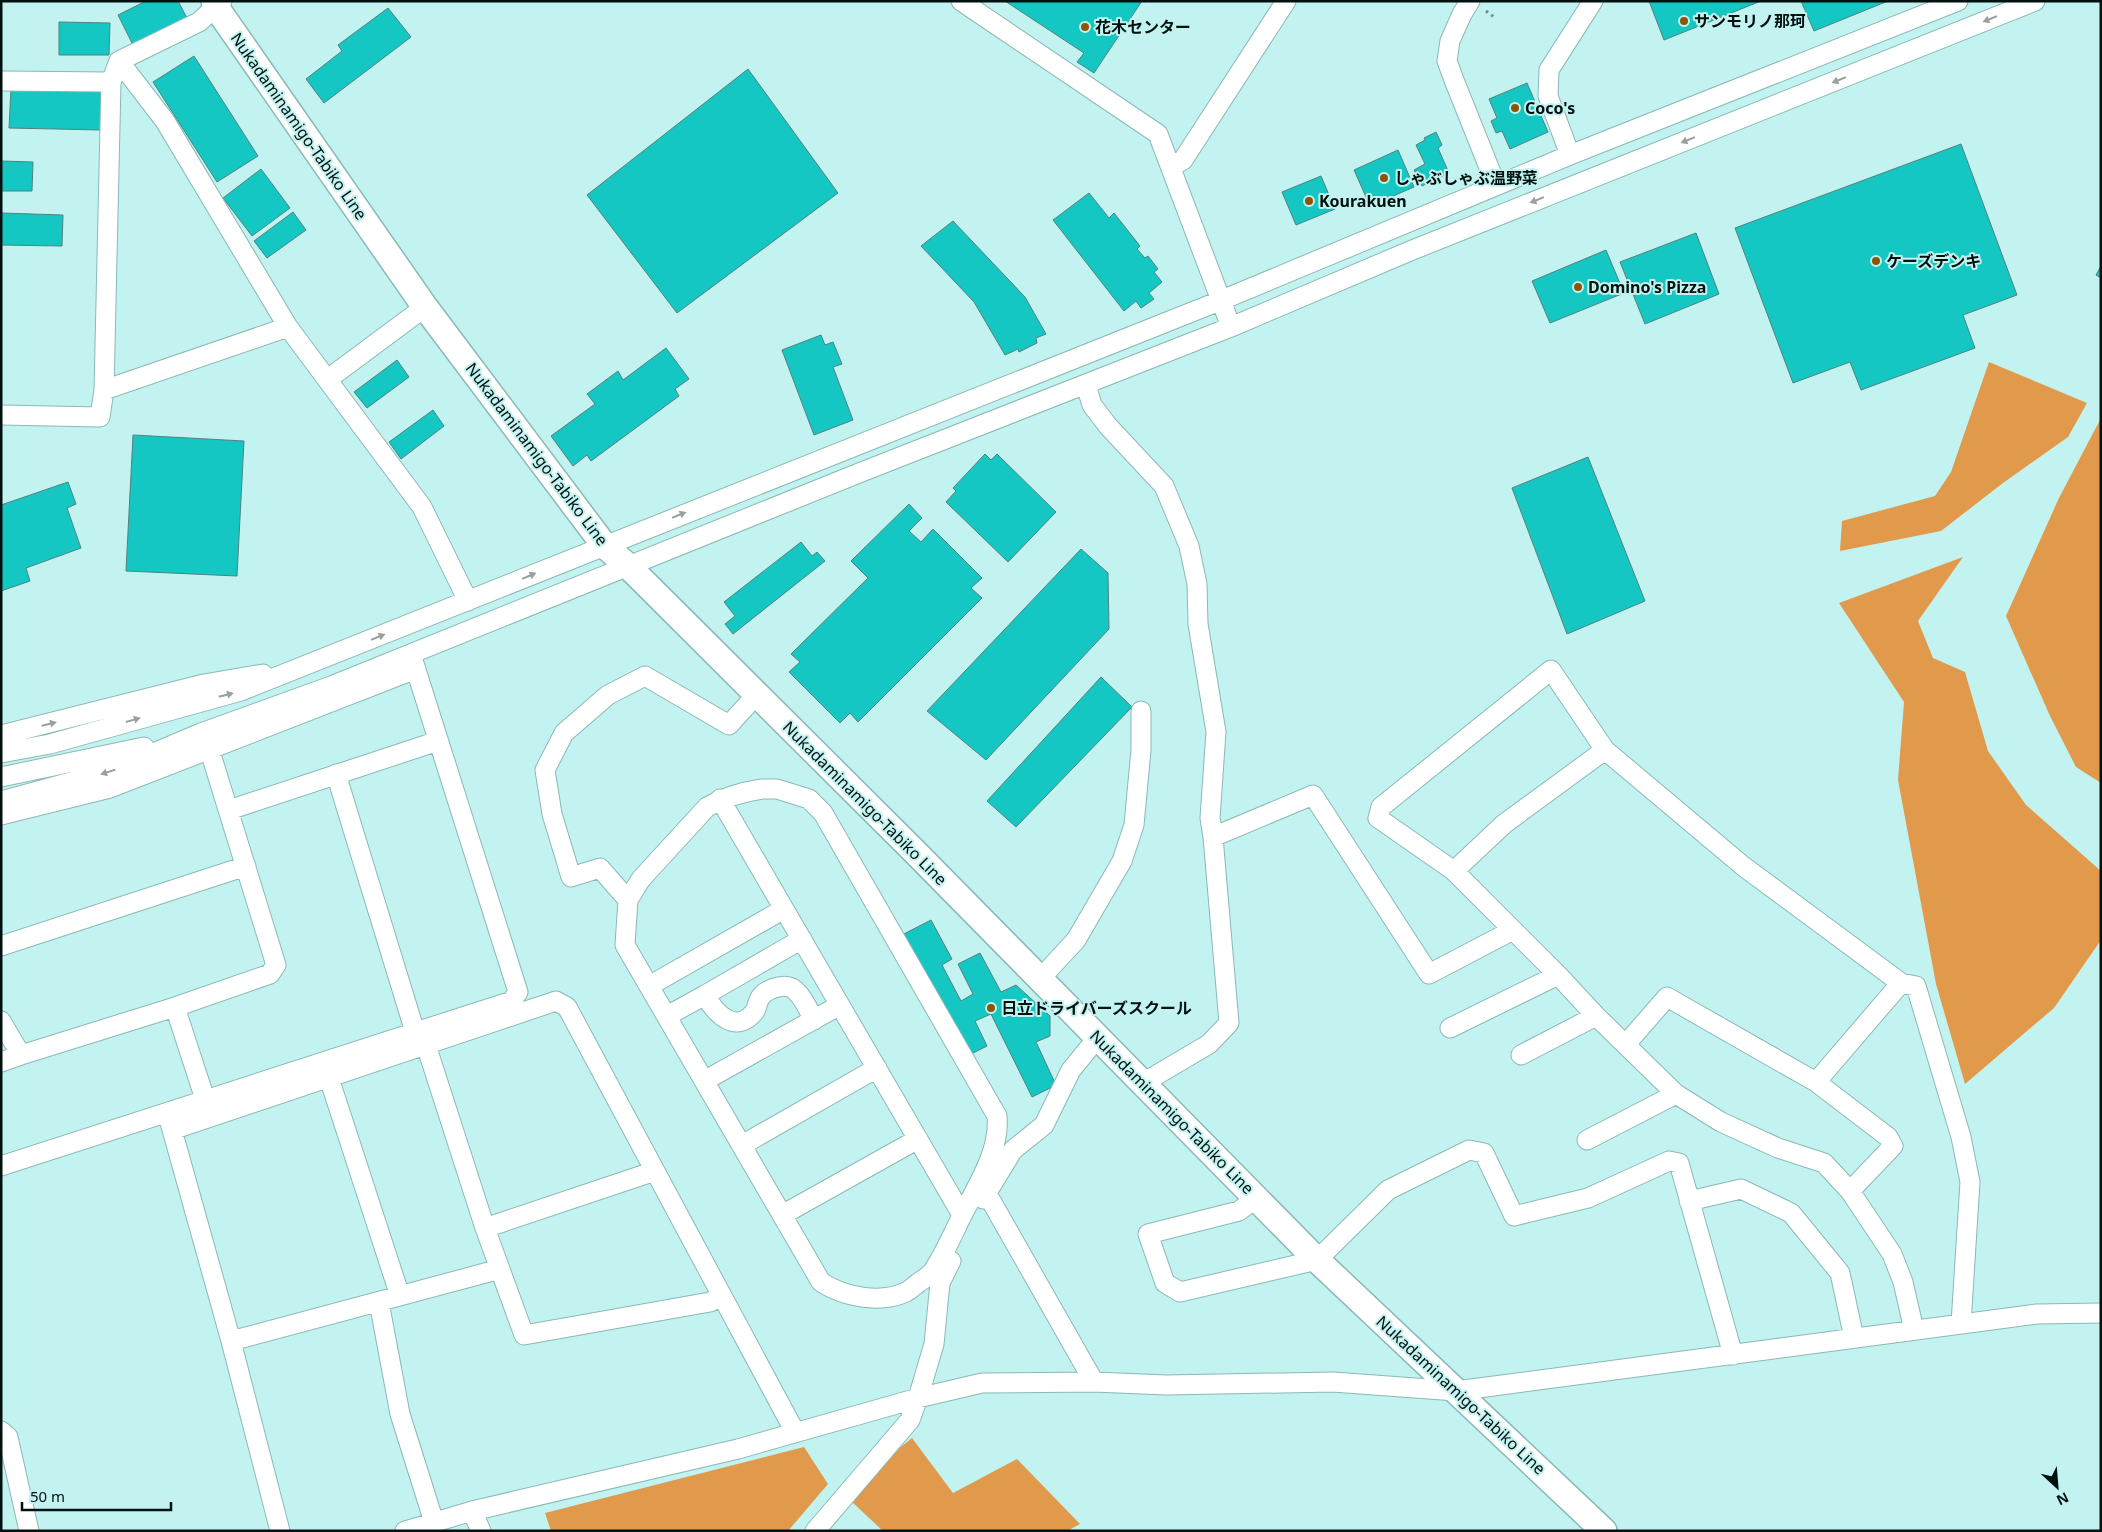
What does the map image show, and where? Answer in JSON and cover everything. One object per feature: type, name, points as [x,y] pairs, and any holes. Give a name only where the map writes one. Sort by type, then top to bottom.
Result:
[{"type":"main road","name":"Nukadaminamigo-Tabiko Line","points":[[217,3],[425,307],[604,545],[629,567],[757,694],[1318,1260],[1604,1531]]},
{"type":"street","points":[[961,1],[1158,134],[1232,327]]},
{"type":"street","points":[[1171,167],[1183,160],[1286,1]]},
{"type":"street","points":[[1470,1],[1450,41],[1447,61],[1496,186]]},
{"type":"street","points":[[1570,155],[1548,96],[1549,70],[1593,1]]},
{"type":"street","points":[[1,753],[50,744],[241,691],[1222,300],[1570,155],[1958,1]]},
{"type":"street","points":[[1,815],[110,788],[205,741],[331,686],[414,661],[629,567],[859,473],[1232,327],[1419,248],[2035,1]]},
{"type":"street","points":[[1,415],[100,417],[104,390],[111,82],[119,61],[199,22],[217,3]]},
{"type":"street","points":[[119,61],[165,121],[288,327],[422,506],[468,601]]},
{"type":"street","points":[[1,80],[111,82]]},
{"type":"street","points":[[328,379],[425,307]]},
{"type":"street","points":[[104,390],[288,327]]},
{"type":"street","points":[[1086,385],[1092,405],[1108,426],[1164,486],[1189,546],[1197,584],[1198,624],[1216,732],[1210,818],[1229,1023],[1210,1044],[1143,1083]]},
{"type":"street","points":[[1,1166],[329,1078],[420,1038],[512,1001],[518,992],[414,661]]},
{"type":"street","points":[[1,735],[204,684],[306,666]]},
{"type":"street","points":[[1914,1330],[1903,1282],[1892,1254],[1850,1191],[1824,1163],[1778,1148],[1722,1122],[1676,1094],[1596,1016],[1558,975],[1454,871],[1378,818],[1381,807],[1551,670],[1605,750],[1743,866],[1902,983],[1916,986],[1961,1137],[1970,1182],[1961,1324]]},
{"type":"street","points":[[628,900],[600,868],[571,877],[552,814],[545,770],[564,733],[608,695],[645,676],[729,726],[757,694]]},
{"type":"street","points":[[1040,979],[1076,940],[1122,861],[1134,824],[1142,750],[1142,711]]},
{"type":"street","points":[[1,778],[113,755],[205,741]]},
{"type":"street","points":[[1,801],[111,771],[205,741]]},
{"type":"street","points":[[1,1062],[175,1007],[270,974],[276,965],[229,810],[205,741]]},
{"type":"street","points":[[229,810],[438,741]]},
{"type":"street","points":[[1454,871],[1504,824],[1605,750]]},
{"type":"street","points":[[336,774],[420,1038],[524,1335],[710,1302],[722,1296]]},
{"type":"street","points":[[777,789],[808,799],[823,813],[997,1116],[998,1127],[995,1144],[983,1174],[933,1272],[906,1292],[881,1298],[846,1293],[821,1282],[626,945],[628,900],[641,880],[707,807],[720,799],[742,792],[777,789]]},
{"type":"street","points":[[1212,837],[1313,795],[1429,974],[1513,930]]},
{"type":"street","points":[[720,799],[962,1215]]},
{"type":"street","points":[[1,946],[246,866]]},
{"type":"street","points":[[649,986],[784,909]]},
{"type":"street","points":[[667,1016],[802,939]]},
{"type":"street","points":[[1450,1028],[1558,975]]},
{"type":"street","points":[[1816,1082],[1902,983]]},
{"type":"street","points":[[705,995],[717,1013],[726,1020],[736,1022],[746,1019],[756,1010],[759,998],[769,990],[783,986],[792,988],[800,996],[814,1020]]},
{"type":"street","points":[[1626,1044],[1667,997],[1816,1082],[1888,1137],[1893,1146],[1850,1191]]},
{"type":"street","points":[[170,1122],[205,1099],[556,1001],[567,1007],[795,1432]]},
{"type":"street","points":[[704,1081],[840,1006]]},
{"type":"street","points":[[175,1007],[205,1099]]},
{"type":"street","points":[[1521,1055],[1596,1016]]},
{"type":"street","points":[[1,1021],[20,1055]]},
{"type":"street","points":[[815,1531],[910,1420],[934,1344],[940,1283],[986,1192],[1013,1150],[1044,1125],[1071,1070],[1098,1037]]},
{"type":"street","points":[[742,1145],[877,1068]]},
{"type":"street","points":[[329,1078],[400,1296]]},
{"type":"street","points":[[1587,1140],[1676,1094]]},
{"type":"street","points":[[170,1122],[231,1342],[280,1531]]},
{"type":"street","points":[[782,1215],[918,1140]]},
{"type":"street","points":[[1256,1198],[1239,1211],[1148,1234],[1165,1283],[1180,1292],[1318,1260],[1388,1190],[1469,1150],[1484,1152],[1514,1216],[1588,1198],[1669,1161],[1679,1163],[1733,1355]]},
{"type":"street","points":[[485,1228],[655,1171]]},
{"type":"street","points":[[1689,1201],[1740,1189],[1792,1213],[1840,1273],[1854,1338]]},
{"type":"street","points":[[986,1192],[1094,1382]]},
{"type":"street","points":[[231,1342],[500,1269]]},
{"type":"street","points":[[379,1302],[400,1414],[434,1522]]},
{"type":"street","points":[[405,1531],[472,1511],[738,1449],[918,1398],[982,1383],[1094,1382],[1166,1385],[1333,1382],[1456,1391],[2037,1314],[2101,1313]]},
{"type":"street","points":[[1,1431],[8,1437],[18,1474],[29,1531]]},
{"type":"street","points":[[472,1511],[481,1531]]},
{"type":"shaded area","points":[[1989,362],[2087,403],[2068,437],[2003,483],[1941,531],[1840,551],[1842,521],[1935,496],[1951,472]]},
{"type":"shaded area","points":[[2101,418],[2101,783],[2076,767],[2050,716],[2006,616],[2059,498]]},
{"type":"shaded area","points":[[1963,557],[1918,621],[1933,658],[1965,672],[1988,751],[2026,805],[2101,871],[2101,940],[2054,1008],[1965,1084],[1936,984],[1898,780],[1904,702],[1839,603]]},
{"type":"shaded area","points":[[912,1438],[953,1493],[1017,1459],[1080,1524],[1067,1531],[883,1531],[851,1501],[892,1454]]},
{"type":"shaded area","points":[[804,1447],[828,1484],[788,1531],[551,1531],[545,1513]]},
{"type":"building","points":[[146,1],[178,1],[187,18],[133,45],[118,15]]},
{"type":"building","name":"花木センター","points":[[1005,1],[1142,1],[1094,73],[1077,62],[1084,53]]},
{"type":"building","name":"サンモリノ那珂","points":[[1649,1],[1761,1],[1664,40]]},
{"type":"building","name":"サンモリノ那珂","points":[[1801,1],[1888,1],[1814,31]]},
{"type":"building","points":[[388,8],[411,37],[324,103],[306,79],[342,51],[338,45]]},
{"type":"building","points":[[59,22],[110,23],[109,55],[59,55]]},
{"type":"building","points":[[194,56],[258,156],[217,182],[153,82]]},
{"type":"building","points":[[748,69],[838,193],[677,313],[587,195]]},
{"type":"building","name":"Coco's","points":[[1527,83],[1548,132],[1510,149],[1502,131],[1496,133],[1491,121],[1497,118],[1489,99]]},
{"type":"building","points":[[11,89],[102,91],[101,130],[9,128]]},
{"type":"building","points":[[1436,132],[1442,145],[1438,148],[1449,173],[1422,186],[1414,170],[1425,164],[1416,145],[1425,140],[1424,138]]},
{"type":"building","name":"ケーズデンキ","points":[[1961,144],[2017,295],[1963,315],[1975,348],[1861,390],[1850,362],[1793,383],[1735,228]]},
{"type":"building","name":"しゃぶしゃぶ温野菜","points":[[1398,150],[1414,187],[1370,206],[1354,170]]},
{"type":"building","points":[[1,161],[33,162],[32,191],[1,191]]},
{"type":"building","points":[[261,169],[290,208],[252,236],[223,198]]},
{"type":"building","name":"Kourakuen","points":[[1321,176],[1335,209],[1296,225],[1282,192]]},
{"type":"building","points":[[1089,193],[1109,218],[1114,213],[1140,246],[1137,249],[1145,258],[1148,256],[1158,269],[1154,272],[1162,282],[1149,293],[1154,299],[1141,308],[1136,301],[1124,311],[1053,220]]},
{"type":"building","points":[[293,212],[306,230],[267,258],[254,241]]},
{"type":"building","points":[[1,213],[63,215],[62,246],[1,245]]},
{"type":"building","points":[[953,221],[1025,297],[1046,334],[1036,338],[1037,343],[1019,352],[1018,349],[1005,355],[974,302],[921,246]]},
{"type":"building","points":[[1696,233],[1719,294],[1645,324],[1620,262]]},
{"type":"building","name":"Domino's Pizza","points":[[1606,250],[1624,293],[1550,323],[1532,281]]},
{"type":"building","points":[[2101,266],[2101,278],[2096,275]]},
{"type":"building","points":[[821,335],[825,345],[833,342],[842,364],[833,367],[853,420],[814,435],[782,350]]},
{"type":"building","points":[[666,348],[689,379],[675,389],[679,396],[591,461],[587,455],[573,466],[551,436],[595,404],[587,394],[618,371],[623,380]]},
{"type":"building","points":[[397,360],[409,377],[367,408],[354,392]]},
{"type":"building","points":[[433,410],[444,426],[401,459],[389,442]]},
{"type":"building","points":[[133,435],[244,441],[237,576],[126,571]]},
{"type":"building","points":[[985,454],[991,460],[997,454],[1056,512],[1008,562],[946,502],[956,491],[953,488]]},
{"type":"building","points":[[1588,457],[1645,601],[1567,634],[1512,488]]},
{"type":"building","points":[[68,482],[76,504],[67,508],[81,548],[26,568],[30,581],[1,591],[1,505]]},
{"type":"building","points":[[909,504],[922,518],[909,531],[921,542],[933,529],[982,578],[971,588],[982,598],[858,722],[850,713],[840,723],[789,672],[800,662],[791,654],[868,578],[851,561]]},
{"type":"building","points":[[801,542],[812,556],[817,552],[825,561],[733,634],[725,624],[735,616],[724,602]]},
{"type":"building","points":[[1081,549],[1108,573],[1109,629],[986,760],[927,711]]},
{"type":"building","points":[[1101,677],[1132,707],[1016,827],[987,801]]},
{"type":"building","name":"日立ドライバーズスクール","points":[[931,920],[952,959],[942,965],[961,1001],[973,994],[958,964],[980,953],[1001,992],[1016,985],[1050,1016],[1050,1036],[1036,1042],[1056,1085],[1032,1097],[991,1014],[975,1021],[987,1046],[967,1056],[900,936]]},
{"type":"place","name":"サンモリノ那珂","points":[[1684,21]]},
{"type":"place","name":"花木センター","points":[[1085,27]]},
{"type":"place","name":"Coco's","points":[[1515,108]]},
{"type":"place","name":"しゃぶしゃぶ温野菜","points":[[1384,178]]},
{"type":"place","name":"Kourakuen","points":[[1309,201]]},
{"type":"place","name":"ケーズデンキ","points":[[1876,261]]},
{"type":"place","name":"Domino's Pizza","points":[[1578,287]]},
{"type":"place","name":"日立ドライバーズスクール","points":[[991,1008]]}]
